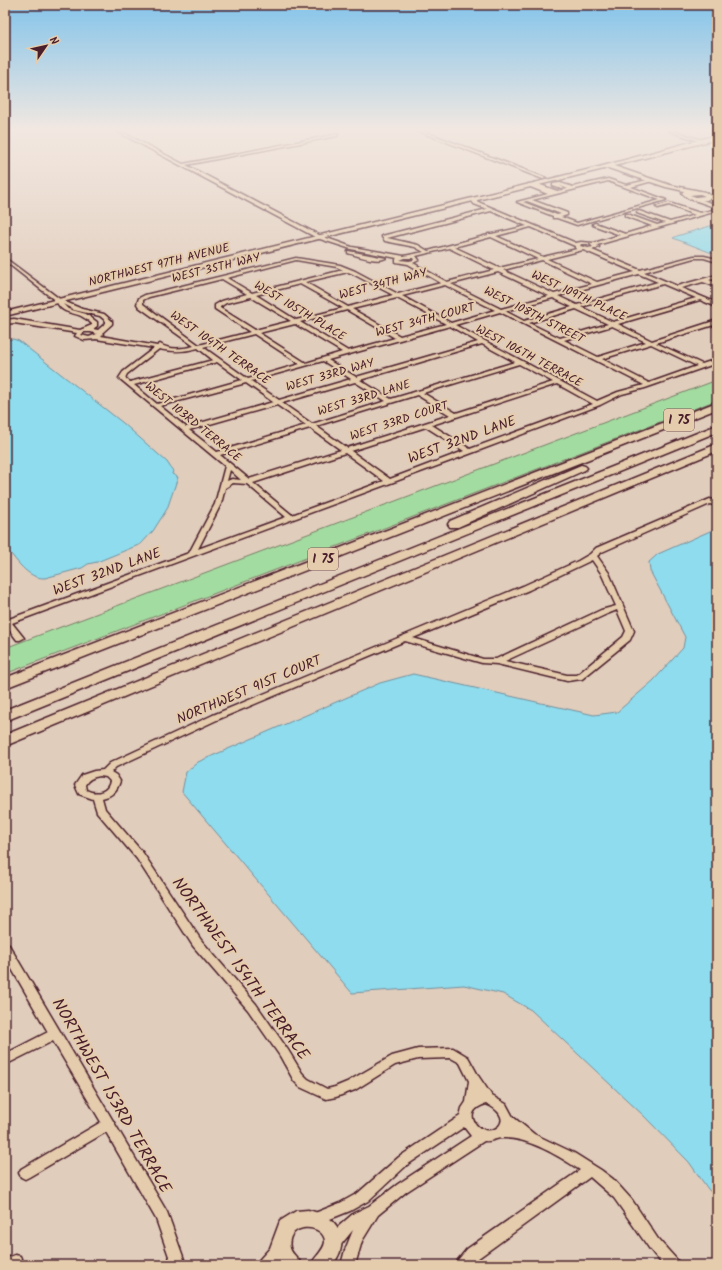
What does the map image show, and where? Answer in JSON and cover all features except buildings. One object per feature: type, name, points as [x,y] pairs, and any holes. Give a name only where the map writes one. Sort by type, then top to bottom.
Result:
[{"type":"highway","name":"I 75","points":[[5,684],[717,405]]},
{"type":"highway","points":[[5,708],[717,423]]},
{"type":"highway","points":[[5,716],[717,428]]},
{"type":"highway","points":[[398,551],[407,545],[575,471],[641,435]]},
{"type":"highway","points":[[5,741],[717,447]]},
{"type":"highway","points":[[302,596],[587,495],[610,491]]},
{"type":"street","points":[[231,190],[317,236],[344,246],[384,257],[414,257],[417,260],[409,263]]},
{"type":"street","points":[[317,236],[501,190]]},
{"type":"street","points":[[317,236],[475,201],[513,190]]},
{"type":"street","points":[[544,190],[550,193],[557,193]]},
{"type":"street","points":[[568,190],[519,202],[573,224],[578,224],[664,200],[638,190]]},
{"type":"street","points":[[623,190],[658,202]]},
{"type":"street","points":[[678,190],[687,194],[689,198],[716,205]]},
{"type":"street","points":[[686,190],[711,194]]},
{"type":"street","points":[[687,194],[694,192]]},
{"type":"street","points":[[696,199],[711,194]]},
{"type":"street","points":[[711,194],[716,205]]},
{"type":"street","points":[[528,200],[565,214],[555,217]]},
{"type":"street","points":[[475,201],[717,305]]},
{"type":"street","points":[[626,236],[595,224],[669,204],[700,215]]},
{"type":"street","points":[[426,251],[416,246],[388,241],[384,238],[389,235],[492,209]]},
{"type":"street","points":[[578,246],[587,243],[594,244],[626,236],[717,210]]},
{"type":"street","points":[[639,212],[669,223]]},
{"type":"street","points":[[627,215],[658,227]]},
{"type":"street","points":[[403,258],[426,251],[531,226]]},
{"type":"street","points":[[317,236],[336,248],[379,259],[384,257]]},
{"type":"street","name":"NORTHWEST 97TH AVENUE","points":[[5,310],[57,299],[317,236]]},
{"type":"street","points":[[490,236],[597,284]]},
{"type":"street","points":[[588,250],[596,248],[597,246],[594,244]]},
{"type":"street","name":"WEST 109TH PLACE","points":[[448,246],[701,366]]},
{"type":"street","name":"WEST 34TH WAY","points":[[98,334],[179,350],[578,246]]},
{"type":"street","name":"WEST 34TH COURT","points":[[155,406],[347,352],[701,256],[717,261]]},
{"type":"street","name":"WEST 108TH STREET","points":[[403,258],[442,282],[650,385]]},
{"type":"street","points":[[5,259],[57,299],[79,310],[100,313],[108,320]]},
{"type":"street","name":"WEST 106TH TERRACE","points":[[298,259],[340,266],[598,404]]},
{"type":"street","name":"WEST 35TH WAY","points":[[140,300],[147,296],[298,259]]},
{"type":"street","points":[[304,364],[218,309],[217,305],[348,270]]},
{"type":"street","points":[[676,288],[717,276]]},
{"type":"street","name":"WEST 105TH PLACE","points":[[222,277],[347,352]]},
{"type":"street","points":[[704,280],[717,285]]},
{"type":"street","points":[[301,282],[399,338]]},
{"type":"street","points":[[524,322],[663,282]]},
{"type":"street","points":[[560,340],[700,298]]},
{"type":"street","points":[[57,299],[60,305],[69,312],[83,315],[93,322],[108,320]]},
{"type":"street","name":"NORTHWEST 97TH AVENUE","points":[[5,314],[57,299]]},
{"type":"street","name":"WEST 104TH TERRACE","points":[[140,300],[141,306],[389,481]]},
{"type":"street","points":[[80,332],[78,334],[81,338],[98,334],[109,324],[108,320]]},
{"type":"street","points":[[5,322],[80,332],[95,324],[93,322]]},
{"type":"street","points":[[598,359],[717,322]]},
{"type":"street","points":[[86,330],[98,334]]},
{"type":"street","name":"WEST 33RD WAY","points":[[184,430],[483,342]]},
{"type":"street","name":"WEST 103RD TERRACE","points":[[160,346],[123,375],[122,378],[291,517]]},
{"type":"street","points":[[324,359],[390,401]]},
{"type":"street","points":[[128,384],[218,360]]},
{"type":"street","name":"WEST 32ND LANE","points":[[6,620],[191,555],[470,452],[598,404],[620,393],[650,385],[717,361]]},
{"type":"street","name":"WEST 33RD LANE","points":[[215,454],[520,362]]},
{"type":"street","name":"WEST 33RD COURT","points":[[223,487],[232,482],[248,482],[558,382]]},
{"type":"street","points":[[418,393],[455,415]]},
{"type":"street","points":[[426,424],[470,452]]},
{"type":"street","points":[[191,555],[216,509],[228,465]]},
{"type":"street","name":"NORTHWEST 91ST COURT","points":[[105,773],[113,765],[173,736],[533,585],[593,556],[599,550],[710,501],[717,504]]},
{"type":"street","points":[[198,542],[205,545],[215,546]]},
{"type":"street","points":[[407,639],[482,661],[496,662],[567,678],[579,677],[627,638],[630,631],[605,573],[593,556]]},
{"type":"street","points":[[496,662],[604,612],[620,607]]},
{"type":"street","points":[[6,620],[20,638]]},
{"type":"street","points":[[100,772],[105,773],[113,778],[115,785],[108,793],[97,796],[91,796],[82,792],[80,785],[84,778],[89,775],[100,772]]},
{"type":"street","name":"NORTHWEST 154TH TERRACE","points":[[97,796],[100,810],[140,856],[197,943],[252,1007],[284,1053],[298,1077],[312,1088],[326,1094],[336,1092],[351,1086],[392,1061],[418,1054],[453,1053],[459,1056],[468,1066],[475,1081]]},
{"type":"street","name":"NORTHWEST 153RD TERRACE","points":[[6,953],[56,1034],[107,1125],[137,1171],[162,1216],[179,1265]]},
{"type":"street","points":[[5,1060],[56,1034]]},
{"type":"street","points":[[475,1081],[488,1100]]},
{"type":"street","points":[[472,1104],[475,1081]]},
{"type":"street","points":[[529,1137],[501,1132],[490,1136],[483,1135],[470,1128],[466,1119],[466,1110],[479,1100],[488,1100],[498,1103],[502,1107],[507,1119],[529,1137],[555,1149],[610,1184],[627,1203],[655,1247],[672,1265]]},
{"type":"street","points":[[315,1219],[345,1207],[363,1197],[403,1161],[466,1119]]},
{"type":"street","points":[[501,1132],[506,1125],[507,1119]]},
{"type":"street","points":[[25,1173],[107,1125]]},
{"type":"street","points":[[329,1257],[344,1230],[359,1217],[374,1210],[402,1188],[483,1135]]},
{"type":"street","points":[[463,1265],[472,1254],[590,1170]]},
{"type":"street","points":[[348,1265],[351,1247],[356,1235],[374,1210]]},
{"type":"street","points":[[266,1265],[276,1254],[286,1229],[292,1223],[307,1218],[315,1219],[326,1226],[332,1237],[329,1257]]},
{"type":"street","points":[[281,1243],[285,1258],[289,1264]]},
{"type":"green space","points":[[717,380],[717,400],[5,674],[5,648]]},
{"type":"water","points":[[717,224],[717,255],[673,238],[677,236]]},
{"type":"water","points":[[13,339],[19,341],[123,423],[167,462],[173,471],[172,474],[178,477],[167,509],[153,531],[141,544],[97,562],[88,564],[82,568],[45,578],[27,572],[5,547],[5,340]]},
{"type":"water","points":[[717,528],[717,1199],[689,1162],[644,1116],[531,1010],[503,994],[464,985],[352,993],[182,792],[186,772],[198,762],[380,683],[413,674],[594,715],[617,712],[653,681],[683,648],[685,637],[650,571],[649,562],[658,554]]}]
